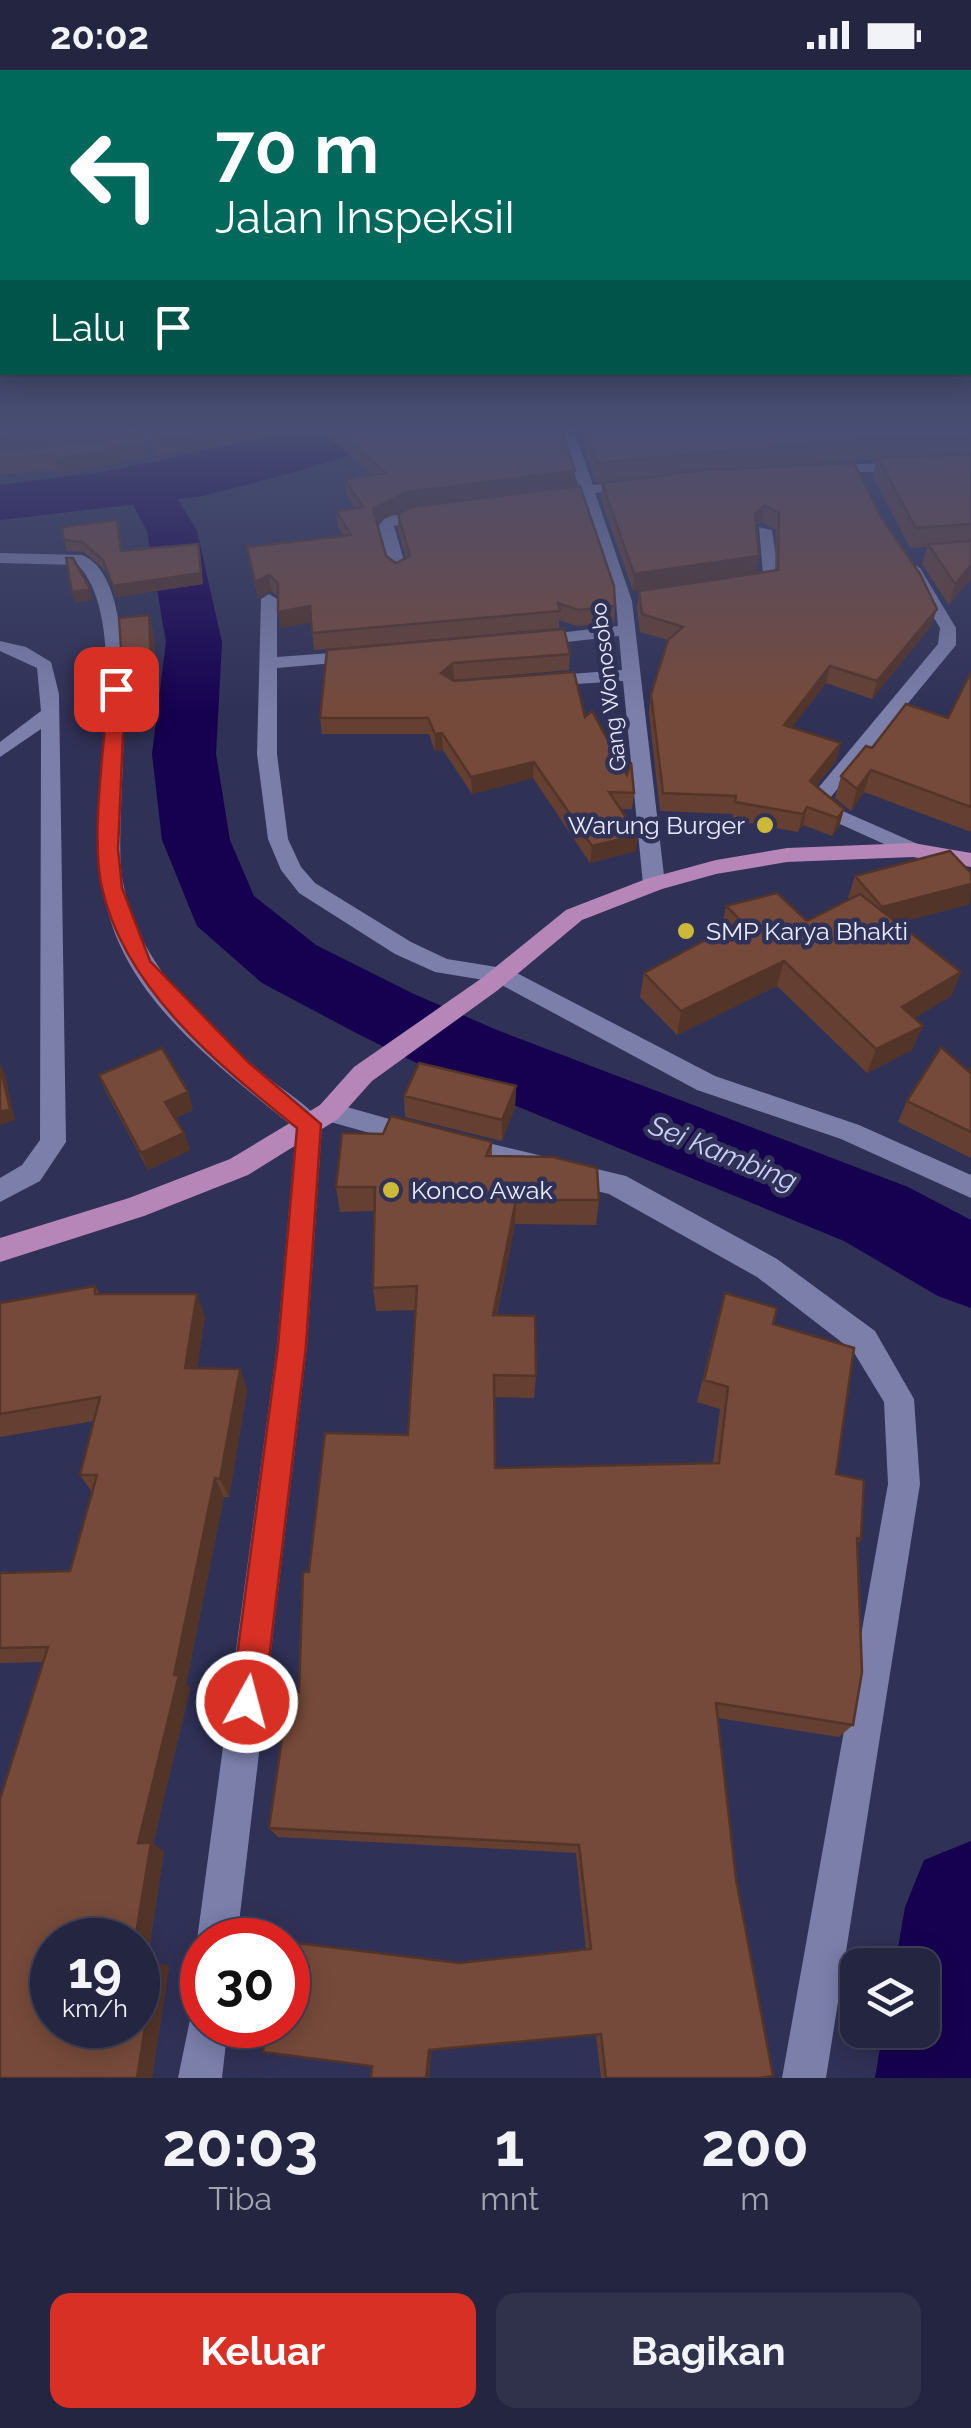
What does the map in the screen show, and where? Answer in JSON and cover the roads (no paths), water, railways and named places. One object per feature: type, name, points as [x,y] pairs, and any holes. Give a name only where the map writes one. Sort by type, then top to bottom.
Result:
[{"type":"main road","points":[[0,1250],[134,1208],[239,1167],[319,1118],[363,1074],[495,979],[574,914],[654,884],[716,867],[787,855],[914,850],[971,860]]},
{"type":"street","points":[[393,523],[386,526],[399,571]]},
{"type":"street","name":"Gang Wonosobo","points":[[601,523],[634,600],[625,630],[654,884]]},
{"type":"street","points":[[722,588],[771,577],[764,530]]},
{"type":"street","points":[[914,850],[838,816],[819,799],[947,645],[948,628],[904,557],[921,556]]},
{"type":"street","points":[[0,558],[74,558],[89,563],[99,576],[108,609],[116,689],[109,849],[112,888],[141,964],[241,1070],[319,1118],[616,1184],[767,1268],[850,1330],[864,1341],[899,1400],[904,1484],[804,2078]]},
{"type":"street","points":[[269,600],[268,754],[278,838],[292,870],[307,888],[403,948],[442,966],[495,979],[706,1083],[850,1132],[971,1186]]},
{"type":"street","points":[[948,628],[971,632]]},
{"type":"street","points":[[514,642],[625,630]]},
{"type":"street","points":[[0,646],[20,650],[45,666],[50,712],[53,1142],[31,1173],[0,1190]]},
{"type":"street","points":[[268,663],[382,654]]},
{"type":"street","points":[[532,682],[630,675]]},
{"type":"street","points":[[0,751],[50,712]]},
{"type":"street","points":[[220,1918],[319,1118]]},
{"type":"street","points":[[200,2078],[203,2048]]},
{"type":"waterway","points":[[167,523],[194,642],[184,754],[196,840],[223,909],[289,964],[386,1014],[468,1052],[876,1214],[971,1267]]},
{"type":"waterway","name":"Sei Kambing","points":[[946,2078],[971,1907]]},
{"type":"place","name":"Warung Burger","points":[[765,825]]},
{"type":"place","name":"SMP Karya Bhakti","points":[[686,931]]},
{"type":"place","name":"Konco Awak","points":[[391,1190]]}]
